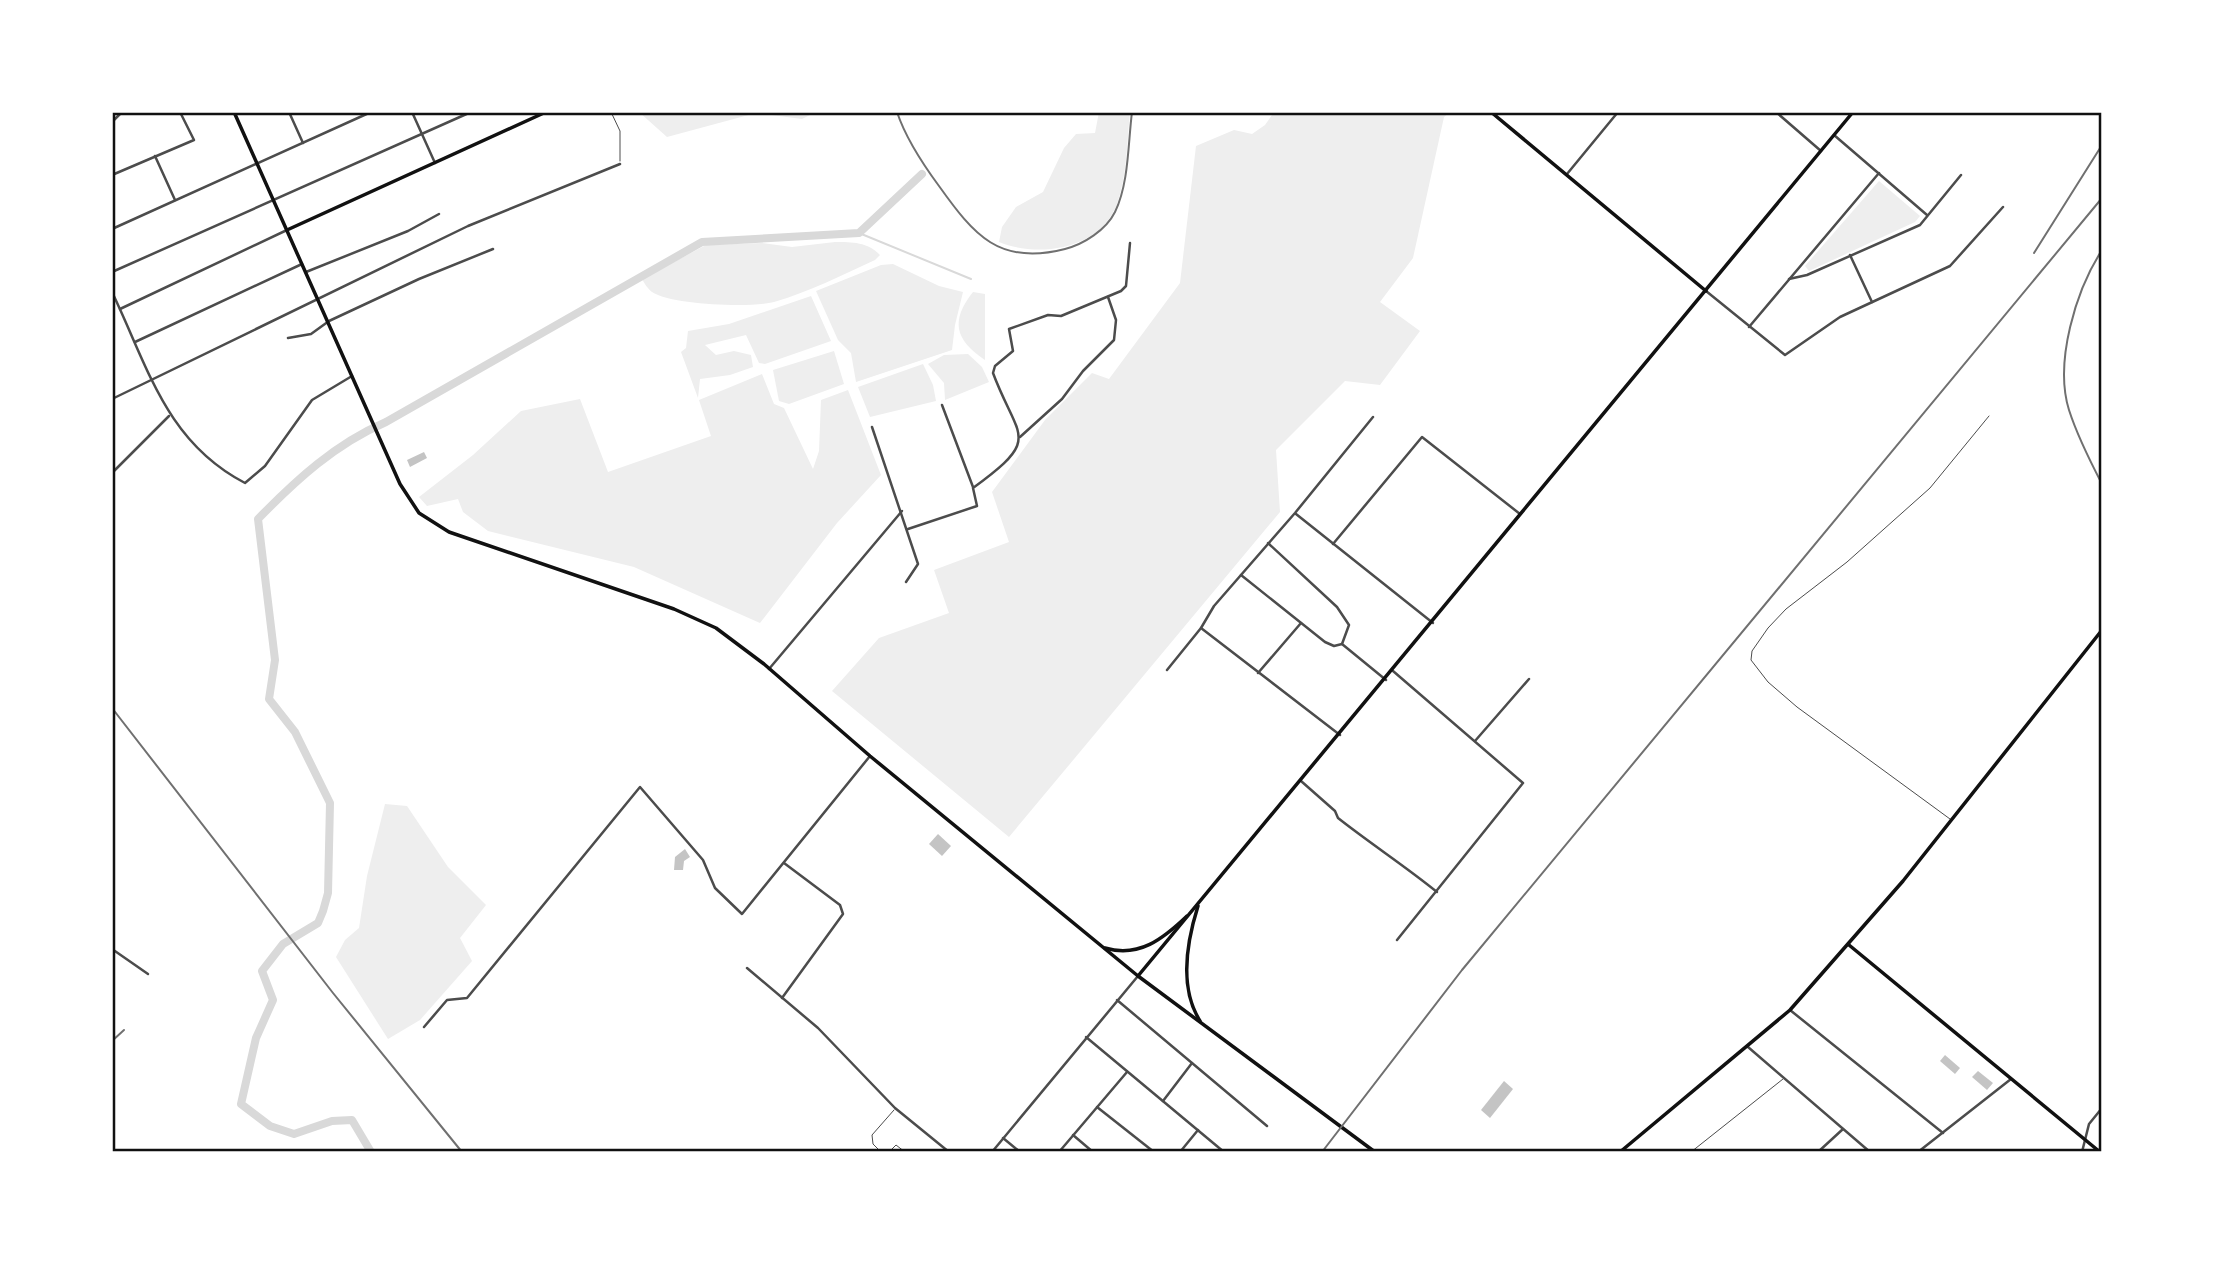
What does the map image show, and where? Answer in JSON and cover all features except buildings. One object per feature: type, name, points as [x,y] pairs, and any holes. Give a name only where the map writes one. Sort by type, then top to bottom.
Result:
[{"type":"main road","points":[[234,112],[400,484],[419,513],[449,532],[674,609],[716,628],[1138,976],[1376,1152]]},
{"type":"main road","points":[[287,230],[547,112]]},
{"type":"main road","points":[[1491,112],[1706,291]]},
{"type":"main road","points":[[1138,976],[1386,680],[1853,112]]},
{"type":"main road","points":[[1620,1152],[1790,1010],[1849,945],[1952,821],[2102,629]]},
{"type":"main road","points":[[1103,947],[1134,951],[1157,941],[1199,904]]},
{"type":"main road","points":[[1199,904],[1189,939],[1188,982],[1193,1011],[1201,1023]]},
{"type":"main road","points":[[1849,945],[2100,1152]]},
{"type":"street","points":[[112,122],[122,112]]},
{"type":"street","points":[[289,112],[303,143]]},
{"type":"street","points":[[351,112],[354,120]]},
{"type":"street","points":[[112,229],[370,112]]},
{"type":"street","points":[[412,112],[436,164]]},
{"type":"street","points":[[112,272],[471,112]]},
{"type":"street","points":[[1567,174],[1618,112]]},
{"type":"street","points":[[1776,112],[1821,151]]},
{"type":"street","points":[[112,175],[194,140],[182,113]]},
{"type":"street","points":[[1834,135],[1927,215]]},
{"type":"street","points":[[155,156],[175,200]]},
{"type":"street","points":[[112,399],[468,226],[620,164]]},
{"type":"street","points":[[1749,327],[1879,173]]},
{"type":"street","points":[[1789,279],[1807,275],[1920,225],[1961,175]]},
{"type":"street","points":[[1706,291],[1786,355],[1840,317],[1950,266],[2003,207]]},
{"type":"street","points":[[306,272],[408,230],[439,214]]},
{"type":"street","points":[[120,309],[287,230]]},
{"type":"street","points":[[973,488],[1018,449],[1020,438],[993,373],[995,366],[1013,351],[1009,329],[1048,314],[1061,316],[1108,297],[1126,286],[1130,243]]},
{"type":"street","points":[[288,338],[311,334],[329,321],[419,279],[493,249]]},
{"type":"street","points":[[1850,255],[1872,302]]},
{"type":"street","points":[[135,342],[302,264]]},
{"type":"street","points":[[112,292],[169,416],[212,464],[245,483],[265,466],[312,400],[352,376]]},
{"type":"street","points":[[1020,438],[1062,399],[1114,340],[1116,320],[1108,297]]},
{"type":"street","points":[[908,529],[976,506],[973,488],[942,405]]},
{"type":"street","points":[[112,472],[169,416]]},
{"type":"street","points":[[1167,670],[1201,628],[1214,606],[1296,513],[1373,417]]},
{"type":"street","points":[[872,427],[918,564],[906,582]]},
{"type":"street","points":[[1333,544],[1422,437],[1522,515]]},
{"type":"street","points":[[769,669],[902,510]]},
{"type":"street","points":[[1296,513],[1433,623]]},
{"type":"street","points":[[1241,575],[1325,642],[1334,646],[1342,643],[1349,625],[1337,607],[1268,543]]},
{"type":"street","points":[[1258,673],[1301,623]]},
{"type":"street","points":[[1201,628],[1340,735]]},
{"type":"street","points":[[1342,643],[1386,680]]},
{"type":"street","points":[[1393,671],[1521,779],[1522,786],[1397,940]]},
{"type":"street","points":[[1475,741],[1529,678]]},
{"type":"street","points":[[424,1027],[447,1000],[467,999],[640,787],[703,860],[715,888],[742,914],[870,756]]},
{"type":"street","points":[[1301,781],[1358,834],[1437,892]]},
{"type":"street","points":[[782,999],[843,914],[840,905],[784,863]]},
{"type":"street","points":[[112,949],[148,974]]},
{"type":"street","points":[[747,968],[818,1028],[895,1108],[950,1152]]},
{"type":"street","points":[[992,1152],[1138,976]]},
{"type":"street","points":[[1117,1000],[1267,1126]]},
{"type":"street","points":[[1790,1010],[1943,1133]]},
{"type":"street","points":[[1086,1037],[1223,1152]]},
{"type":"street","points":[[1748,1047],[1870,1152]]},
{"type":"street","points":[[1163,1101],[1192,1063]]},
{"type":"street","points":[[1059,1152],[1127,1071]]},
{"type":"street","points":[[1918,1152],[2011,1079]]},
{"type":"street","points":[[1097,1107],[1154,1152]]},
{"type":"street","points":[[2082,1152],[2083,1139],[2102,1108]]},
{"type":"street","points":[[1818,1152],[1843,1129]]},
{"type":"street","points":[[1180,1152],[1198,1130]]},
{"type":"street","points":[[1073,1135],[1093,1152]]},
{"type":"street","points":[[1003,1138],[1020,1152]]},
{"type":"lane","points":[[611,112],[620,131],[620,164]]},
{"type":"lane","points":[[1952,821],[1797,707],[1768,682],[1751,660],[1752,651],[1786,609],[1847,562],[1930,488],[1989,416]]},
{"type":"lane","points":[[1691,1152],[1784,1078]]},
{"type":"lane","points":[[881,1152],[873,1144],[872,1135],[895,1108]]},
{"type":"lane","points":[[889,1152],[896,1145],[905,1152]]},
{"type":"shaded area","points":[[639,112],[816,112],[802,119],[756,113],[667,137]]},
{"type":"shaded area","points":[[1099,112],[1130,112],[1123,182],[1117,204],[1109,219],[1097,232],[1066,246],[1032,249],[999,242],[1002,227],[1016,207],[1043,192],[1064,148],[1076,134],[1095,133]]},
{"type":"shaded area","points":[[1274,112],[1450,112],[1444,117],[1413,258],[1380,302],[1420,331],[1380,385],[1345,381],[1276,450],[1280,512],[1009,837],[832,691],[879,638],[949,613],[934,570],[1009,542],[992,492],[1045,420],[1092,373],[1109,379],[1180,283],[1196,146],[1234,130],[1252,134],[1265,125]]},
{"type":"shaded area","points":[[1879,181],[1920,216],[1915,222],[1809,271],[1805,266]]},
{"type":"shaded area","points":[[835,242],[865,245],[880,255],[875,260],[825,283],[774,302],[731,305],[676,300],[652,292],[642,279],[706,245],[762,243],[792,247]]},
{"type":"shaded area","points":[[893,264],[939,286],[963,292],[952,350],[856,382],[851,353],[838,340],[816,291],[881,265]]},
{"type":"shaded area","points":[[973,292],[985,294],[985,360],[967,345],[959,329],[961,312]]},
{"type":"shaded area","points":[[811,296],[831,341],[765,364],[759,363],[746,335],[705,345],[716,355],[734,351],[751,355],[753,367],[730,375],[700,379],[698,398],[681,352],[686,348],[688,331],[729,324]]},
{"type":"shaded area","points":[[834,351],[844,384],[789,404],[779,401],[773,370]]},
{"type":"shaded area","points":[[968,354],[982,367],[989,382],[945,400],[944,383],[928,364],[944,355]]},
{"type":"shaded area","points":[[923,364],[933,385],[936,401],[870,417],[858,387]]},
{"type":"shaded area","points":[[762,374],[774,404],[784,408],[813,469],[819,451],[821,400],[848,390],[881,475],[837,523],[760,623],[634,567],[488,531],[463,512],[458,499],[427,506],[419,497],[473,455],[521,411],[580,399],[608,472],[711,436],[699,400]]},
{"type":"shaded area","points":[[385,804],[407,806],[448,867],[486,905],[460,938],[472,961],[420,1020],[388,1039],[336,957],[345,940],[359,928],[367,876]]},
{"type":"waterway","points":[[371,1152],[352,1120],[332,1121],[294,1134],[270,1126],[241,1104],[256,1038],[273,1000],[262,971],[283,944],[318,923],[328,893],[330,803],[295,732],[269,699],[275,660],[258,519],[302,477],[350,441],[702,242],[859,233],[922,174]]},
{"type":"waterway","points":[[859,233],[971,279]]},
{"type":"railway","points":[[897,112],[921,160],[964,219],[990,242],[1022,253],[1042,253],[1072,247],[1094,235],[1111,219],[1123,188],[1132,112]]},
{"type":"railway","points":[[2034,253],[2102,145]]},
{"type":"railway","points":[[1322,1152],[1462,970],[2102,198]]},
{"type":"railway","points":[[2102,250],[2076,306],[2064,370],[2069,410],[2102,484]]},
{"type":"railway","points":[[112,708],[333,993],[462,1152]]},
{"type":"railway","points":[[112,1041],[124,1030]]}]
